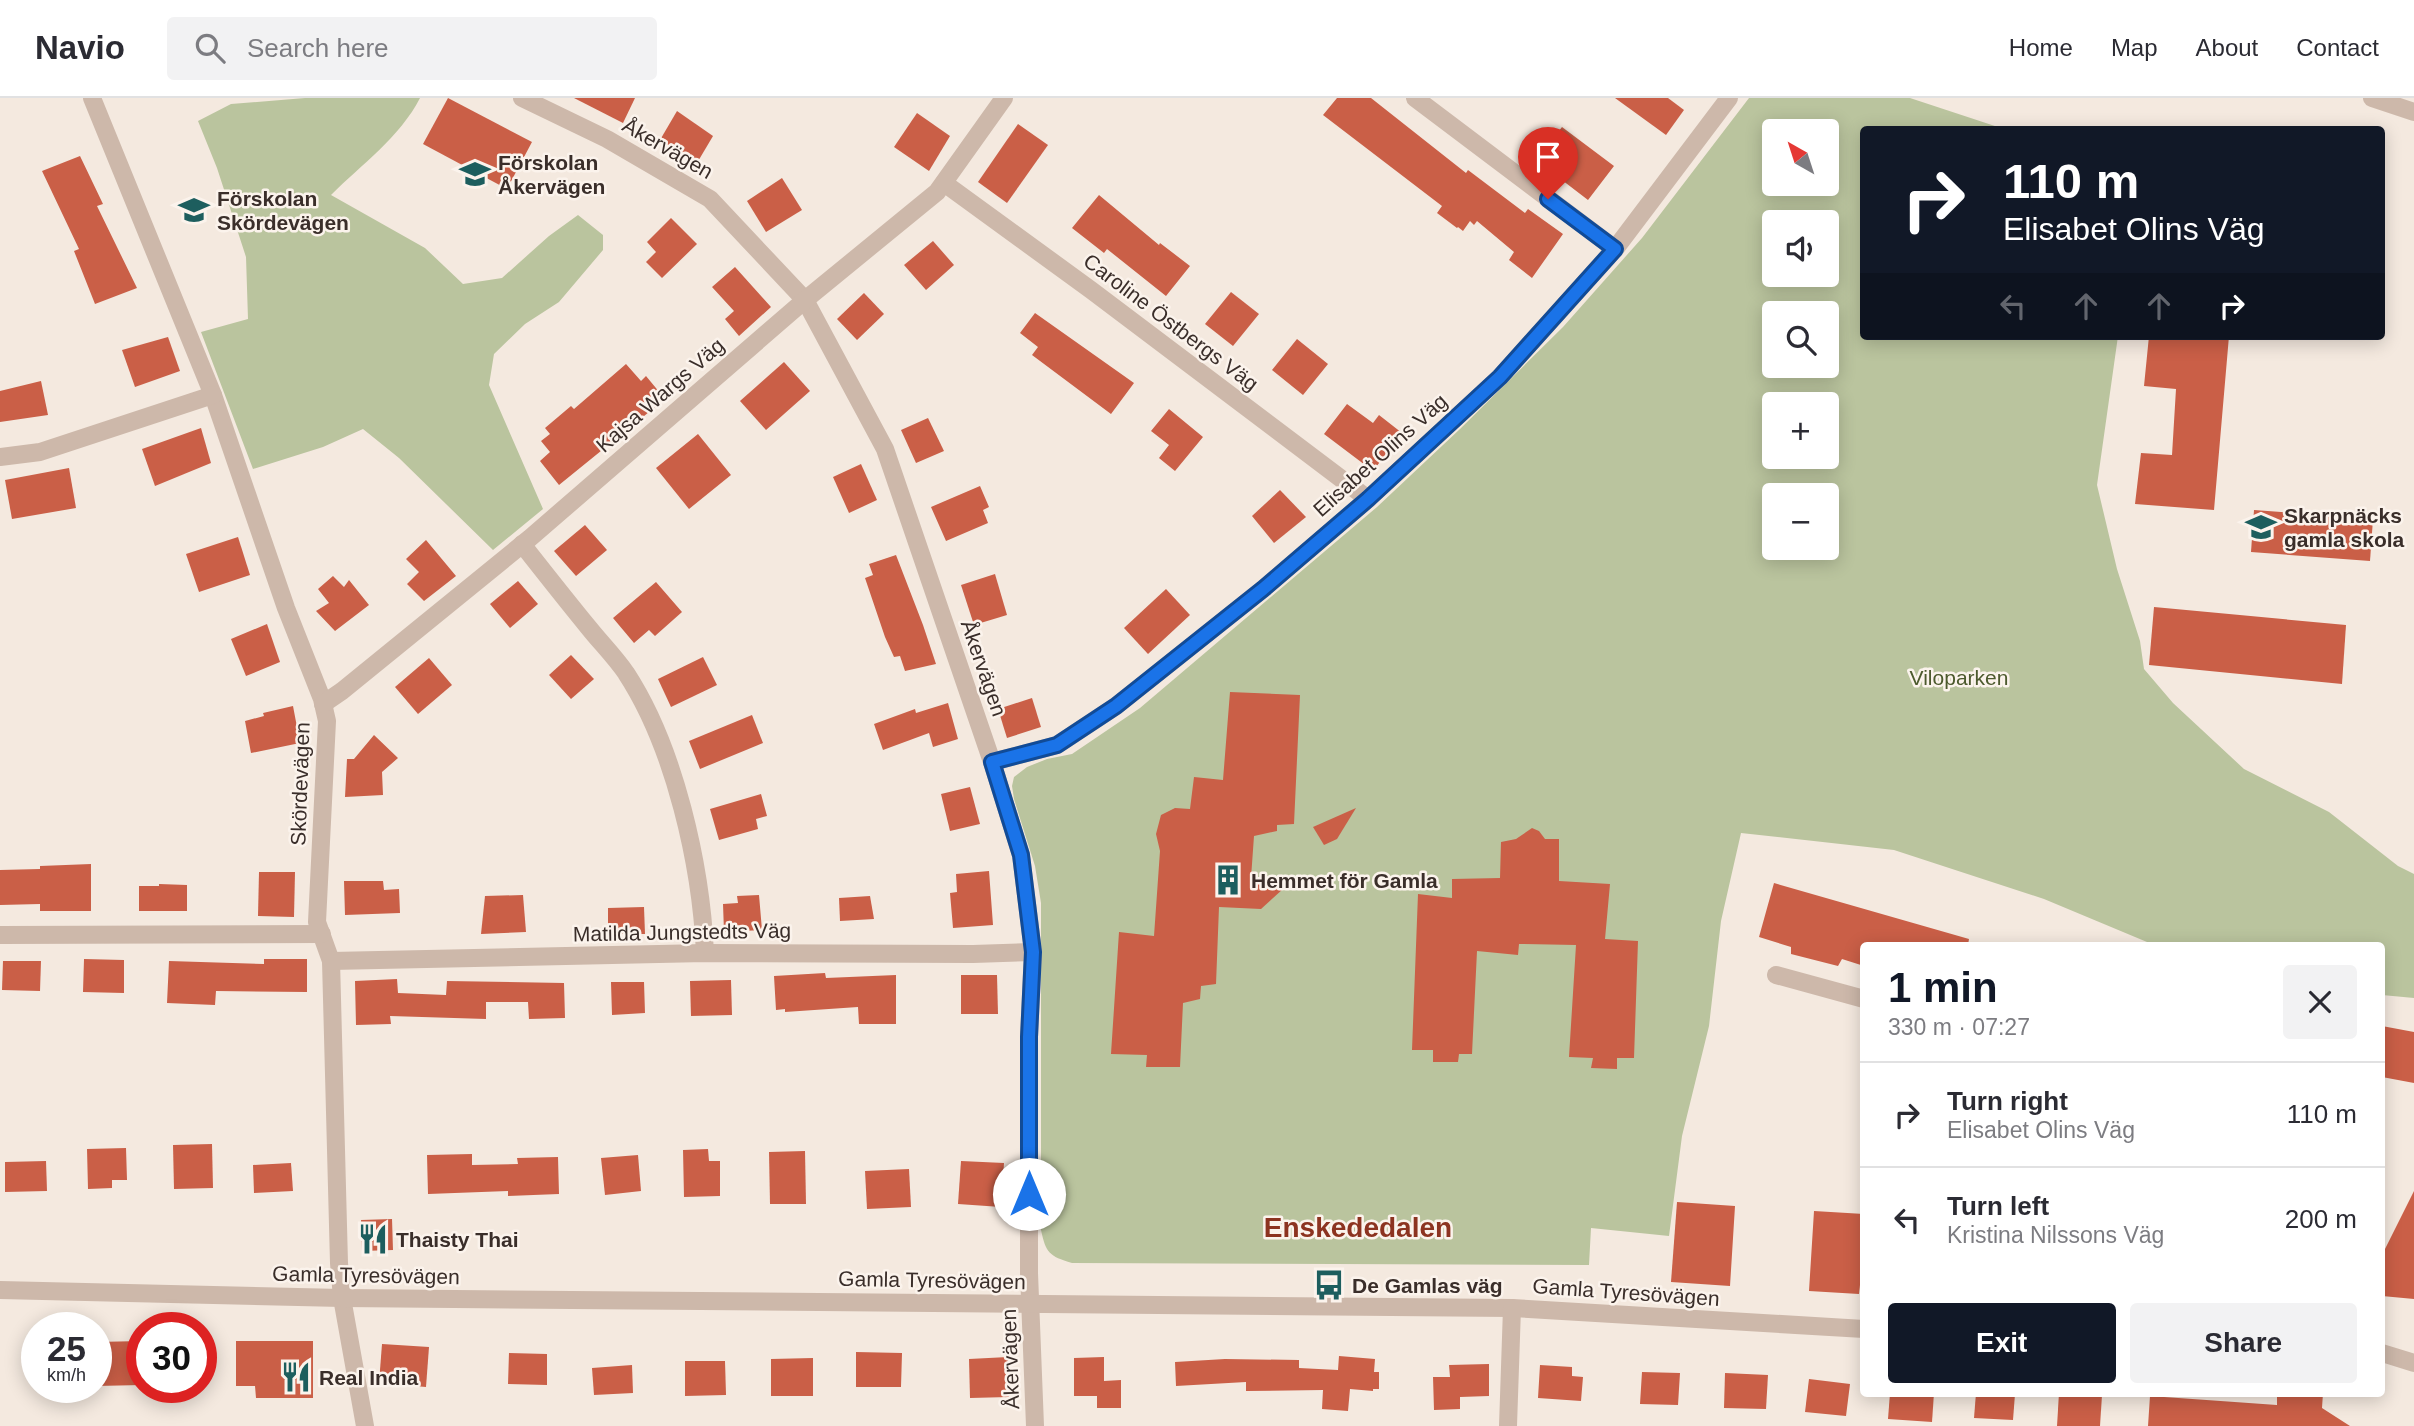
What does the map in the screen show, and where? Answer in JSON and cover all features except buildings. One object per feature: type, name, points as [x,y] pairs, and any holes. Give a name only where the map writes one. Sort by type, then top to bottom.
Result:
[{"type":"street","name":"Skördevägen","points":[[93,98],[213,395],[327,721],[317,922],[331,961],[342,1298],[365,1426]]},
{"type":"street","name":"Åkervägen","points":[[522,98],[607,139],[710,199],[805,300],[885,449],[1021,855],[1033,952],[1029,1037],[1029,1273],[1035,1426]]},
{"type":"street","name":"Kajsa Wargs Väg","points":[[323,705],[522,544],[805,300],[937,192],[1004,98]]},
{"type":"street","points":[[1415,98],[1615,249]]},
{"type":"street","name":"Elisabet Olins Väg","points":[[992,762],[1057,745],[1116,706],[1263,589],[1368,499],[1500,377],[1615,249],[1729,98]]},
{"type":"street","points":[[2372,98],[2414,112]]},
{"type":"street","name":"Caroline Östbergs Väg","points":[[944,183],[1368,499]]},
{"type":"street","points":[[0,457],[40,452],[213,395]]},
{"type":"street","points":[[522,544],[626,673],[651,720],[672,771],[688,836],[703,915],[705,953]]},
{"type":"street","points":[[0,935],[322,934]]},
{"type":"street","name":"Matilda Jungstedts Väg","points":[[331,961],[705,953],[1033,952]]},
{"type":"street","points":[[1776,975],[1860,998]]},
{"type":"street","name":"Gamla Tyresövägen","points":[[0,1290],[342,1298],[1512,1308],[1860,1329]]},
{"type":"street","points":[[1508,1426],[1512,1308]]},
{"type":"street","points":[[2385,1354],[2414,1363]]},
{"type":"green space","points":[[305,98],[420,98],[391,138],[331,195],[425,248],[463,284],[502,278],[549,236],[578,215],[603,235],[603,250],[559,302],[525,324],[494,354],[489,385],[543,509],[493,550],[399,458],[363,429],[323,447],[253,469],[201,332],[248,319],[246,257],[217,168],[198,121],[231,104]]},
{"type":"green space","name":"Viloparken","points":[[1749,98],[1910,98],[1995,126],[1860,126],[1860,340],[2117,340],[2097,485],[2117,569],[2140,641],[2144,669],[2173,703],[2244,769],[2329,812],[2398,866],[2414,874],[2414,998],[2385,995],[2385,942],[2147,942],[2044,899],[1894,850],[1741,833],[1721,921],[1709,1026],[1682,1136],[1669,1236],[1591,1228],[1589,1265],[1072,1263],[1053,1256],[1047,1249],[1041,1230],[1041,903],[1035,866],[1014,799],[1014,777],[1027,767],[1047,759],[1072,754],[1140,708],[1377,507],[1563,327],[1642,238]]},
{"type":"place","name":"Förskolan Åkervägen","points":[[475,174]]},
{"type":"place","name":"Förskolan Skördevägen","points":[[194,210]]},
{"type":"place","name":"Skarpnäcks gamla skola","points":[[2261,527]]},
{"type":"place","name":"Hemmet för Gamla","points":[[1228,880]]},
{"type":"place","name":"Thaisty Thai","points":[[373,1239]]},
{"type":"place","name":"De Gamlas väg","points":[[1329,1285]]},
{"type":"place","name":"Real India","points":[[296,1377]]},
{"type":"district","name":"Enskededalen","points":[[1358,1227]]},
{"type":"route","points":[[1029,1194],[1029,1037],[1033,952],[1021,855],[992,762],[1057,745],[1116,706],[1263,589],[1355,511],[1500,377],[1615,249],[1548,199]]}]
